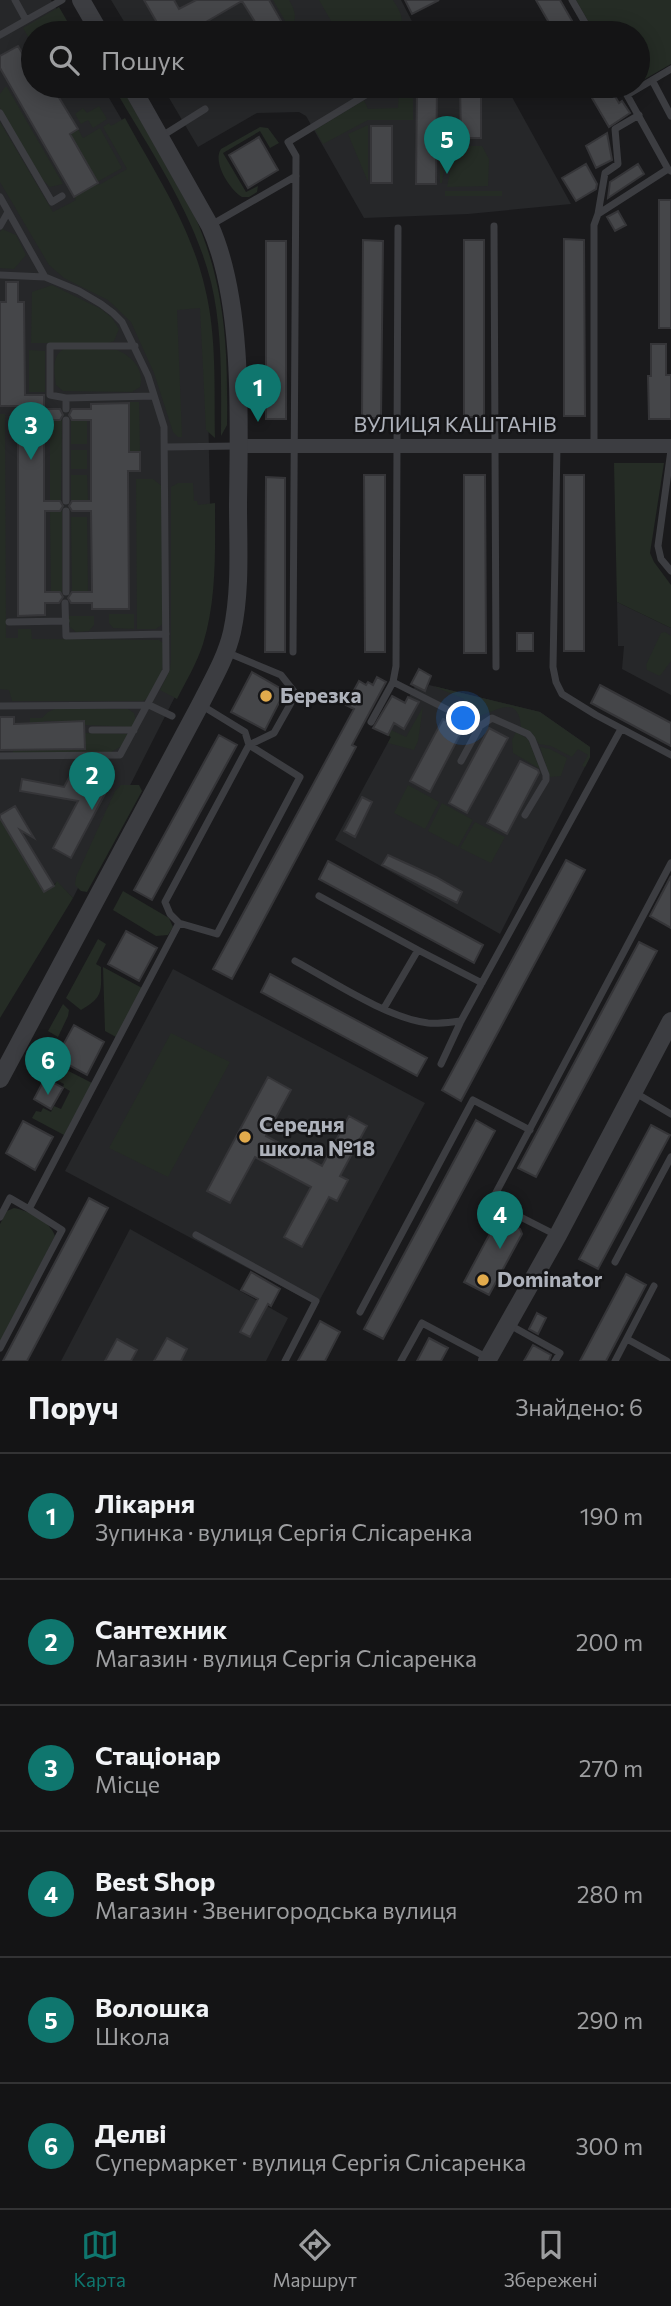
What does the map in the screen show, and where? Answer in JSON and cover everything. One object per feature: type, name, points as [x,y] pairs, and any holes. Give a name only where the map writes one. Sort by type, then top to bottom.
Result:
[{"type":"street","points":[[80,0],[93,21]]},
{"type":"street","points":[[0,1079],[201,705],[226,652],[237,600],[239,446],[231,297],[220,247],[138,98]]},
{"type":"street","name":"ВУЛИЦЯ КАШТАНІВ","points":[[239,446],[671,448]]},
{"type":"street","points":[[488,1360],[558,1235],[671,1021]]},
{"type":"lane","points":[[15,0],[26,20],[62,0]]},
{"type":"lane","points":[[572,0],[584,21]]},
{"type":"lane","points":[[0,35],[21,23]]},
{"type":"lane","points":[[671,69],[652,80],[671,116]]},
{"type":"lane","points":[[293,652],[296,156],[288,142],[361,98]]},
{"type":"lane","points":[[598,214],[669,170],[629,98]]},
{"type":"lane","points":[[162,137],[205,109]]},
{"type":"lane","points":[[0,113],[52,202],[62,196]]},
{"type":"lane","points":[[594,446],[594,225],[605,173],[618,164],[615,129],[639,116]]},
{"type":"lane","points":[[210,226],[296,176]]},
{"type":"lane","points":[[0,197],[45,276]]},
{"type":"lane","points":[[0,226],[8,212]]},
{"type":"lane","points":[[494,226],[496,667]]},
{"type":"lane","points":[[371,722],[393,682],[396,666],[398,228]]},
{"type":"lane","points":[[0,275],[45,276],[79,292],[113,313],[122,322],[135,345],[164,427],[166,634],[166,670],[120,755],[0,756]]},
{"type":"lane","points":[[135,345],[50,346],[50,396],[154,396]]},
{"type":"lane","points":[[66,398],[66,409]]},
{"type":"lane","points":[[66,420],[66,501]]},
{"type":"lane","points":[[165,447],[239,446]]},
{"type":"lane","points":[[557,446],[553,667],[556,682],[562,694],[671,755]]},
{"type":"lane","points":[[671,448],[658,546],[661,559],[671,571]]},
{"type":"lane","points":[[66,511],[66,592]]},
{"type":"lane","points":[[65,603],[66,636],[166,634]]},
{"type":"lane","points":[[9,622],[66,621]]},
{"type":"lane","points":[[201,705],[245,732],[249,745],[300,777],[217,934],[179,923],[164,902],[249,745],[274,733],[296,694],[281,675],[226,652]]},
{"type":"lane","points":[[393,682],[480,726]]},
{"type":"lane","points":[[0,706],[149,705],[172,716]]},
{"type":"lane","points":[[461,761],[480,726],[492,718],[528,734],[546,780],[525,815]]},
{"type":"lane","points":[[441,1064],[461,1021],[621,729]]},
{"type":"lane","points":[[92,730],[134,730]]},
{"type":"lane","points":[[558,1235],[491,1202],[671,863]]},
{"type":"lane","points":[[318,896],[482,983]]},
{"type":"lane","points":[[29,1209],[179,923]]},
{"type":"lane","points":[[384,1008],[418,950]]},
{"type":"lane","points":[[295,961],[408,1018],[430,1023],[461,1021]]},
{"type":"lane","points":[[634,1091],[671,1114]]},
{"type":"lane","points":[[360,1312],[473,1100],[530,1130]]},
{"type":"lane","points":[[615,1262],[671,1157]]},
{"type":"lane","points":[[0,1217],[10,1198],[62,1230],[0,1348]]},
{"type":"lane","points":[[196,1235],[316,1301],[285,1361]]},
{"type":"lane","points":[[615,1361],[654,1286]]},
{"type":"lane","points":[[401,1361],[422,1322],[488,1360]]},
{"type":"lane","points":[[508,1324],[560,1353],[555,1361]]},
{"type":"lane","points":[[627,1339],[667,1361]]},
{"type":"shaded area","points":[[0,0],[51,0],[64,21],[21,21],[21,98],[109,98],[170,202],[206,304],[210,504],[192,663],[73,898],[57,882],[44,892],[0,818]]},
{"type":"shaded area","points":[[111,0],[401,0],[412,21],[124,21]]},
{"type":"shaded area","points":[[273,0],[289,0],[295,19],[285,21]]},
{"type":"shaded area","points":[[319,0],[393,0],[402,17],[402,21],[331,21]]},
{"type":"shaded area","points":[[576,0],[671,0],[671,64],[650,76],[650,21],[588,21]]},
{"type":"shaded area","points":[[59,7],[67,21],[35,21]]},
{"type":"shaded area","points":[[5,87],[63,184],[50,187],[43,180],[0,108],[0,94]]},
{"type":"shaded area","points":[[120,98],[128,98],[196,219],[214,270],[226,346],[227,425],[221,436],[220,359],[215,301],[203,256],[169,181]]},
{"type":"shaded area","points":[[169,98],[513,98],[571,204],[468,214],[364,218],[306,116],[299,112],[257,113],[198,147]]},
{"type":"shaded area","points":[[399,98],[413,98],[413,120],[368,120],[323,144],[315,130],[364,100],[368,109],[398,108]]},
{"type":"shaded area","points":[[99,106],[107,119],[93,128],[88,120],[81,124],[75,114],[83,108],[87,113]]},
{"type":"shaded area","points":[[125,118],[171,200],[199,265],[211,325],[215,438],[206,430],[200,308],[177,310],[182,437],[178,437],[173,432],[154,373],[131,322],[108,300],[64,278],[49,265],[0,182],[0,122],[53,212],[76,200],[74,197],[98,183],[99,185],[127,169],[103,127],[109,123],[111,126]]},
{"type":"shaded area","points":[[440,119],[447,119],[447,151],[442,183],[440,183]]},
{"type":"shaded area","points":[[368,125],[368,182],[348,134]]},
{"type":"shaded area","points":[[260,127],[268,128],[279,143],[270,148],[260,131],[223,153],[246,192],[258,186],[257,192],[249,197],[242,197],[224,175],[219,155],[221,149]]},
{"type":"shaded area","points":[[100,128],[122,168],[97,182],[70,134],[78,129],[83,138]]},
{"type":"shaded area","points":[[455,146],[482,146],[489,159],[488,186],[447,187]]},
{"type":"shaded area","points":[[445,191],[502,191],[502,196],[445,196]]},
{"type":"shaded area","points":[[2,229],[16,235],[26,255],[14,269],[0,268]]},
{"type":"shaded area","points":[[52,285],[101,309],[112,318],[119,329],[114,341],[31,343],[32,292]]},
{"type":"shaded area","points":[[66,348],[117,350],[136,364],[141,375],[140,387],[132,392],[63,391],[56,385],[55,364],[58,354]]},
{"type":"shaded area","points":[[29,350],[45,351],[45,392],[29,392]]},
{"type":"shaded area","points":[[129,402],[139,402],[140,452],[129,452]]},
{"type":"shaded area","points":[[0,414],[5,414],[6,638],[18,638],[18,629],[31,629],[32,639],[159,640],[163,643],[161,675],[155,690],[143,701],[12,701],[9,690],[0,689]]},
{"type":"shaded area","points":[[50,420],[62,420],[61,501],[50,501]]},
{"type":"shaded area","points":[[71,420],[87,420],[87,444],[71,444]]},
{"type":"shaded area","points":[[71,450],[87,450],[87,469],[71,469]]},
{"type":"shaded area","points":[[614,463],[664,463],[650,553],[671,585],[671,628],[617,602]]},
{"type":"shaded area","points":[[71,475],[87,475],[88,501],[71,501]]},
{"type":"shaded area","points":[[136,479],[153,479],[163,487],[163,624],[156,629],[137,629]]},
{"type":"shaded area","points":[[178,483],[193,483],[194,501],[197,501],[198,505],[215,503],[215,538],[213,592],[208,627],[198,658],[177,699],[160,690],[170,670],[171,660],[171,487]]},
{"type":"shaded area","points":[[50,511],[62,511],[62,592],[51,592]]},
{"type":"shaded area","points":[[71,517],[87,517],[88,592],[72,592]]},
{"type":"shaded area","points":[[617,602],[671,628],[671,695],[622,669],[624,646],[618,646]]},
{"type":"shaded area","points":[[109,614],[134,614],[134,629],[113,628],[109,623]]},
{"type":"shaded area","points":[[68,616],[94,616],[94,625],[89,631],[76,632],[70,627]]},
{"type":"shaded area","points":[[665,632],[671,636],[671,661],[660,676],[647,670],[646,665],[661,633]]},
{"type":"shaded area","points":[[429,685],[540,712],[590,747],[590,757],[500,934],[335,840],[391,737],[388,735],[415,686],[425,692]]},
{"type":"shaded area","points":[[433,686],[540,712],[590,747],[590,757],[585,767],[582,766],[588,755],[578,749],[572,757],[551,746],[539,744],[531,732],[521,727],[515,709],[502,708],[473,717],[465,715],[457,711],[464,699]]},
{"type":"shaded area","points":[[423,707],[414,750],[388,743],[391,730],[406,737]]},
{"type":"shaded area","points":[[55,709],[128,709],[134,713],[136,720],[133,727],[85,725],[84,721],[30,723],[30,718],[42,718]]},
{"type":"shaded area","points":[[516,732],[528,739],[540,769],[513,753],[512,740]]},
{"type":"shaded area","points":[[85,733],[129,734],[122,746],[111,752],[13,754],[13,750],[84,750]]},
{"type":"shaded area","points":[[540,747],[567,758],[561,776],[550,777]]},
{"type":"shaded area","points":[[121,785],[139,785],[142,791],[87,892],[81,891],[75,885],[76,877],[115,791]]},
{"type":"shaded area","points":[[408,785],[439,802],[425,829],[394,813]]},
{"type":"shaded area","points":[[442,803],[473,820],[458,847],[428,831]]},
{"type":"shaded area","points":[[0,818],[44,892],[57,881],[73,898],[0,1018]]},
{"type":"shaded area","points":[[475,822],[505,837],[491,863],[460,848]]},
{"type":"shaded area","points":[[123,891],[169,918],[173,927],[168,935],[156,936],[113,910]]},
{"type":"shaded area","points":[[98,939],[106,944],[96,964],[101,967],[100,993],[81,1010],[66,998]]},
{"type":"shaded area","points":[[103,967],[142,988],[116,1037],[105,1031]]},
{"type":"shaded area","name":"Середня школа №18","points":[[173,969],[425,1103],[317,1305],[65,1171]]},
{"type":"shaded area","points":[[63,1004],[69,1010],[58,1037],[48,1031]]},
{"type":"shaded area","points":[[171,1033],[230,1062],[168,1177],[109,1148]]},
{"type":"shaded area","points":[[45,1059],[92,1083],[64,1135],[32,1118],[36,1111],[41,1112],[43,1108],[51,1112],[54,1106],[61,1109],[70,1091],[63,1087],[64,1084],[30,1066],[33,1060]]},
{"type":"shaded area","points":[[14,1208],[38,1218],[49,1226],[55,1236],[0,1342],[0,1224],[7,1211]]},
{"type":"shaded area","points":[[130,1229],[288,1318],[266,1361],[61,1361]]},
{"type":"building","points":[[144,0],[174,0],[179,9],[196,0],[269,0],[281,21],[254,21],[242,1],[208,21],[156,21]]},
{"type":"building","points":[[405,0],[439,0],[412,14]]},
{"type":"building","points":[[536,0],[560,0],[572,21],[548,21]]},
{"type":"building","points":[[18,46],[21,51],[21,98],[59,98],[78,129],[70,134],[98,183],[74,197],[0,68],[0,56]]},
{"type":"building","points":[[417,98],[437,98],[436,184],[416,184]]},
{"type":"building","points":[[460,98],[481,98],[481,138],[461,138]]},
{"type":"building","points":[[592,98],[616,98],[619,103],[622,101],[630,113],[609,127]]},
{"type":"building","points":[[371,126],[392,126],[392,183],[371,183]]},
{"type":"building","points":[[607,133],[612,160],[596,168],[586,146]]},
{"type":"building","points":[[259,137],[278,170],[248,188],[229,155]]},
{"type":"building","points":[[586,164],[597,184],[596,189],[576,201],[562,178]]},
{"type":"building","points":[[638,164],[644,174],[608,198],[610,182]]},
{"type":"building","points":[[659,200],[671,200],[671,328],[659,328]]},
{"type":"building","points":[[618,211],[626,225],[615,231],[607,217]]},
{"type":"building","points":[[564,239],[584,240],[585,416],[564,416]]},
{"type":"building","points":[[363,240],[383,241],[381,418],[362,418]]},
{"type":"building","points":[[464,240],[484,240],[484,417],[464,417]]},
{"type":"building","points":[[266,241],[286,241],[286,419],[266,419]]},
{"type":"building","points":[[6,282],[18,282],[18,302],[24,302],[25,395],[44,395],[44,409],[60,409],[63,415],[60,420],[44,420],[44,501],[60,501],[63,506],[60,511],[45,511],[45,592],[60,592],[63,597],[59,603],[45,603],[45,615],[18,616],[18,406],[0,406],[0,302],[6,302]]},
{"type":"building","points":[[651,344],[666,344],[666,375],[671,375],[671,419],[649,419],[648,376],[651,376]]},
{"type":"building","points":[[129,403],[129,452],[140,452],[140,471],[128,471],[129,609],[92,609],[92,603],[71,603],[68,598],[72,592],[92,592],[91,511],[72,511],[69,506],[72,501],[91,501],[91,420],[72,420],[69,415],[72,409],[91,409],[91,404]]},
{"type":"building","points":[[364,475],[385,475],[385,652],[365,652]]},
{"type":"building","points":[[464,475],[485,475],[486,653],[464,653]]},
{"type":"building","points":[[564,475],[584,475],[584,651],[564,651]]},
{"type":"building","points":[[266,477],[285,478],[285,652],[265,652]]},
{"type":"building","points":[[517,633],[533,633],[533,651],[517,651]]},
{"type":"building","points":[[419,669],[431,676],[425,691],[411,684]]},
{"type":"building","points":[[252,672],[285,691],[265,730],[231,712]]},
{"type":"building","points":[[377,677],[386,682],[352,745],[356,747],[232,979],[213,969],[354,709],[346,705],[359,681],[373,685]]},
{"type":"building","points":[[600,685],[671,723],[671,746],[591,703]]},
{"type":"building","points":[[392,696],[405,703],[408,697],[419,702],[404,729],[394,723],[388,735],[373,728]]},
{"type":"building","points":[[0,717],[14,717],[14,724],[84,721],[85,749],[0,750]]},
{"type":"building","points":[[443,719],[463,729],[430,792],[410,781]]},
{"type":"building","points":[[489,728],[508,738],[467,813],[449,803]]},
{"type":"building","points":[[219,735],[237,745],[152,900],[134,890]]},
{"type":"building","points":[[78,761],[85,761],[114,777],[71,858],[53,848],[78,801],[20,791],[22,779],[64,787]]},
{"type":"building","points":[[520,761],[539,773],[507,834],[487,823]]},
{"type":"building","points":[[362,797],[372,802],[355,837],[344,831]]},
{"type":"building","points":[[15,806],[34,838],[20,830],[54,886],[44,892],[0,818],[0,815]]},
{"type":"building","points":[[388,855],[462,892],[457,903],[382,865]]},
{"type":"building","points":[[566,860],[585,870],[461,1101],[442,1090]]},
{"type":"building","points":[[328,861],[483,945],[474,963],[319,879]]},
{"type":"building","points":[[671,876],[671,928],[650,916]]},
{"type":"building","points":[[126,931],[157,948],[139,981],[108,964]]},
{"type":"building","points":[[639,942],[657,951],[536,1177],[518,1168]]},
{"type":"building","points":[[270,974],[427,1058],[417,1076],[261,992]]},
{"type":"building","points":[[74,1025],[104,1042],[87,1075],[56,1058]]},
{"type":"building","points":[[268,1077],[291,1090],[266,1136],[322,1166],[349,1116],[367,1126],[340,1176],[348,1180],[337,1201],[329,1197],[302,1247],[284,1237],[311,1187],[255,1157],[230,1203],[207,1191]]},
{"type":"building","points":[[45,1078],[63,1088],[51,1109],[34,1099]]},
{"type":"building","points":[[476,1120],[495,1131],[383,1339],[364,1329]]},
{"type":"building","points":[[23,1121],[53,1137],[35,1170],[6,1153]]},
{"type":"building","points":[[651,1125],[670,1135],[598,1269],[579,1259]]},
{"type":"building","points":[[89,1198],[108,1208],[27,1361],[3,1361]]},
{"type":"building","points":[[493,1214],[520,1229],[522,1234],[489,1295],[464,1282],[493,1228],[487,1225]]},
{"type":"building","points":[[251,1272],[280,1289],[271,1306],[268,1304],[250,1337],[240,1332],[258,1299],[241,1290]]},
{"type":"building","points":[[626,1274],[646,1285],[606,1361],[580,1361]]},
{"type":"building","points":[[537,1313],[546,1318],[538,1334],[529,1329]]},
{"type":"building","points":[[320,1321],[340,1332],[325,1361],[298,1361]]},
{"type":"building","points":[[167,1338],[187,1349],[181,1361],[154,1361]]},
{"type":"building","points":[[429,1338],[448,1348],[441,1361],[417,1361]]},
{"type":"building","points":[[117,1339],[137,1350],[131,1361],[105,1361]]},
{"type":"building","points":[[533,1345],[551,1355],[549,1361],[524,1361]]},
{"type":"place","name":"Волошка","points":[[447,174]]},
{"type":"place","name":"Лікарня","points":[[258,422]]},
{"type":"place","name":"Стаціонар","points":[[31,460]]},
{"type":"place","name":"Березка","points":[[266,696]]},
{"type":"place","name":"Сантехник","points":[[92,810]]},
{"type":"place","name":"Делві","points":[[48,1095]]},
{"type":"place","name":"Середня школа №18","points":[[245,1137]]},
{"type":"place","name":"Best Shop","points":[[500,1249]]},
{"type":"place","name":"Dominator","points":[[483,1280]]}]
